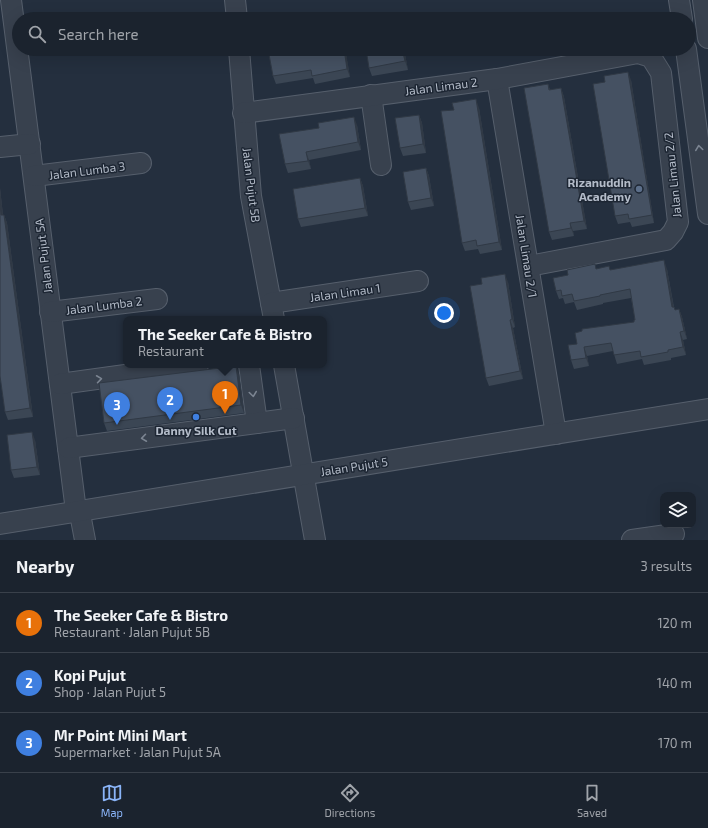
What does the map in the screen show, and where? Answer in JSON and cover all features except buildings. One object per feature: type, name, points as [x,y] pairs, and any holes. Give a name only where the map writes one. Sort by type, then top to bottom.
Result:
[{"type":"street","name":"Jalan Pujut 5A","points":[[11,0],[13,12]]},
{"type":"street","points":[[235,0],[236,12]]},
{"type":"street","points":[[679,0],[681,12]]},
{"type":"street","points":[[704,0],[708,38]]},
{"type":"street","name":"Jalan Pujut 5A","points":[[19,56],[76,511],[81,519],[85,540]]},
{"type":"street","name":"Jalan Pujut 5B","points":[[240,56],[251,196],[273,311]]},
{"type":"street","name":"Jalan Limau 2","points":[[244,113],[497,79],[622,56]]},
{"type":"street","name":"Jalan Limau 2/2","points":[[529,266],[666,240],[673,232],[678,222],[661,73],[652,57],[648,56]]},
{"type":"street","points":[[687,56],[708,214]]},
{"type":"street","name":"Jalan Limau 2/1","points":[[497,79],[556,434]]},
{"type":"street","points":[[371,95],[381,166]]},
{"type":"street","points":[[0,147],[30,144]]},
{"type":"street","name":"Jalan Lumba 3","points":[[34,176],[141,163]]},
{"type":"street","name":"Jalan Limau 1","points":[[273,311],[418,281]]},
{"type":"street","name":"Jalan Lumba 2","points":[[50,312],[158,299]]},
{"type":"street","points":[[60,384],[176,368]]},
{"type":"street","points":[[250,368],[257,423]]},
{"type":"street","points":[[285,368],[315,540]]},
{"type":"street","name":"Jalan Pujut 5","points":[[0,524],[708,409]]},
{"type":"street","points":[[68,448],[294,418]]},
{"type":"street","points":[[632,540],[674,534]]},
{"type":"place","name":"Rizanuddin Academy","points":[[639,189]]},
{"type":"place","name":"The Seeker Cafe & Bistro","points":[[225,414]]},
{"type":"place","name":"Danny Silk Cut","points":[[196,417]]},
{"type":"place","name":"Kopi Pujut","points":[[170,420]]},
{"type":"place","name":"Mr Point Mini Mart","points":[[117,425]]}]
